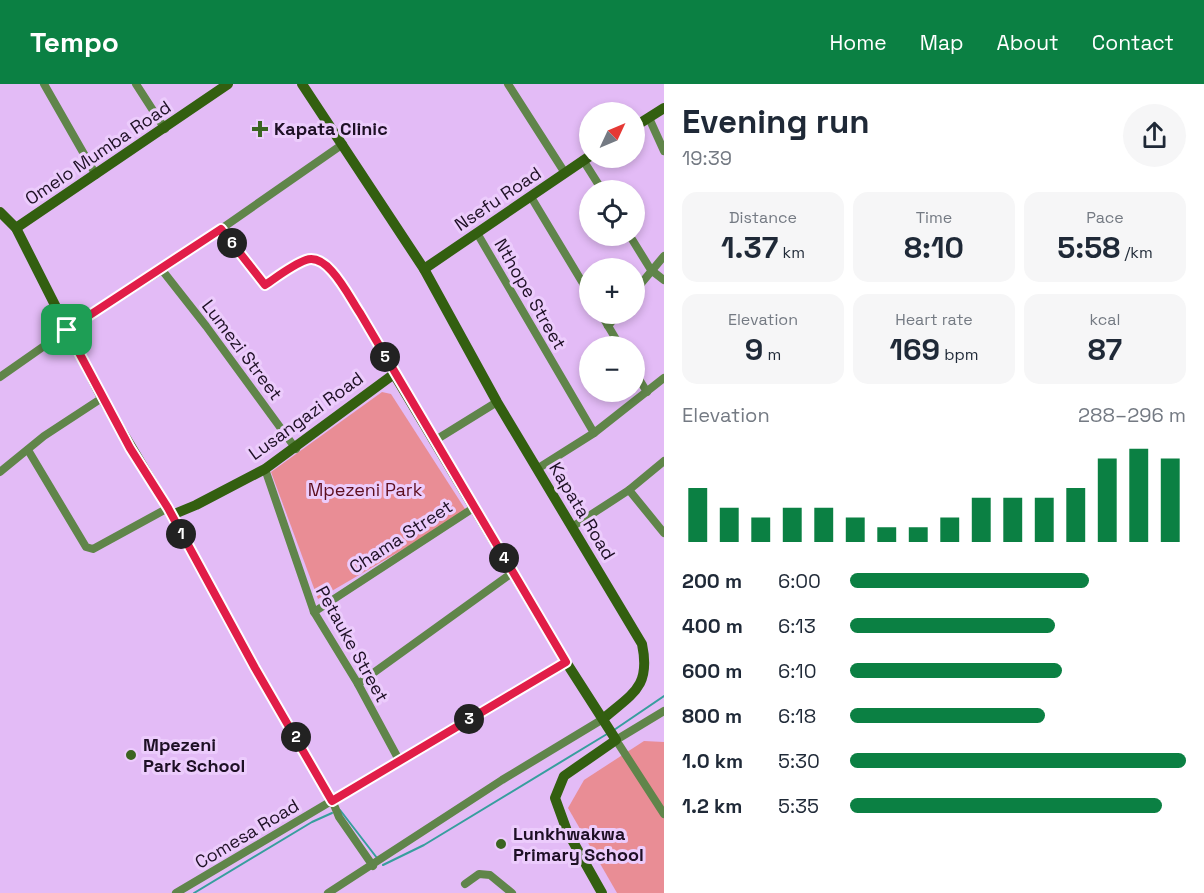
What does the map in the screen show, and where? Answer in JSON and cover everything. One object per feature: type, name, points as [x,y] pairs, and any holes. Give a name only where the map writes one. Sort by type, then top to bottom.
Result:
[{"type":"street","points":[[44,84],[96,176]]},
{"type":"street","points":[[136,84],[165,129]]},
{"type":"street","name":"Omelo Mumba Road","points":[[16,228],[96,176],[228,84]]},
{"type":"street","name":"Kapata Road","points":[[302,84],[424,269],[497,402],[642,644],[646,666],[639,687],[610,731],[502,780],[373,866],[328,893]]},
{"type":"street","points":[[508,84],[565,173]]},
{"type":"street","points":[[645,120],[664,108]]},
{"type":"street","points":[[649,118],[664,151]]},
{"type":"street","points":[[0,377],[67,330],[162,270],[343,144]]},
{"type":"street","name":"Nsefu Road","points":[[424,269],[579,163]]},
{"type":"street","points":[[531,197],[579,277]]},
{"type":"street","points":[[0,212],[16,228],[102,398],[170,511],[339,817],[373,866]]},
{"type":"street","points":[[221,229],[265,285],[306,260],[317,259],[328,266],[360,313],[566,662],[664,814]]},
{"type":"street","name":"Nthope Street","points":[[477,232],[594,433]]},
{"type":"street","points":[[636,246],[651,270],[664,280]]},
{"type":"street","points":[[645,278],[664,256]]},
{"type":"street","name":"Lumezi Street","points":[[162,270],[296,449]]},
{"type":"street","points":[[608,326],[614,336]]},
{"type":"street","name":"Lusangazi Road","points":[[170,511],[196,505],[265,469],[296,449],[394,374]]},
{"type":"street","points":[[537,469],[594,433],[664,378]]},
{"type":"street","points":[[0,472],[102,398]]},
{"type":"street","points":[[434,441],[497,402]]},
{"type":"street","points":[[28,450],[86,547],[93,549],[170,511]]},
{"type":"street","points":[[572,526],[629,490],[664,461]]},
{"type":"street","name":"Petauke Street","points":[[265,469],[314,612],[358,684],[399,760]]},
{"type":"street","points":[[629,490],[664,533]]},
{"type":"street","name":"Chama Street","points":[[314,612],[475,507]]},
{"type":"street","points":[[358,684],[512,573]]},
{"type":"street","name":"Comesa Road","points":[[176,893],[566,662]]},
{"type":"street","points":[[602,893],[567,831],[555,798],[564,776],[610,731],[664,711]]},
{"type":"street","points":[[465,884],[479,874],[490,875],[512,893]]},
{"type":"green space","name":"Mpezeni Park","points":[[382,392],[391,394],[467,512],[318,599],[271,472]]},
{"type":"green space","points":[[644,741],[664,742],[664,893],[617,893],[568,808],[584,780]]},
{"type":"waterway","points":[[614,730],[664,696]]},
{"type":"waterway","points":[[383,865],[424,845],[607,734]]},
{"type":"waterway","points":[[340,810],[377,858]]},
{"type":"waterway","points":[[194,893],[312,822],[332,813]]},
{"type":"place","name":"Kapata Clinic","points":[[260,129]]},
{"type":"place","name":"Mpezeni Park School","points":[[131,755]]},
{"type":"place","name":"Lunkhwakwa Primary School","points":[[501,844]]},
{"type":"route","points":[[221,229],[265,285],[306,260],[322,261],[328,266],[360,313],[566,662],[332,801],[255,668],[168,508],[130,448],[67,330],[162,270],[221,229]]}]
